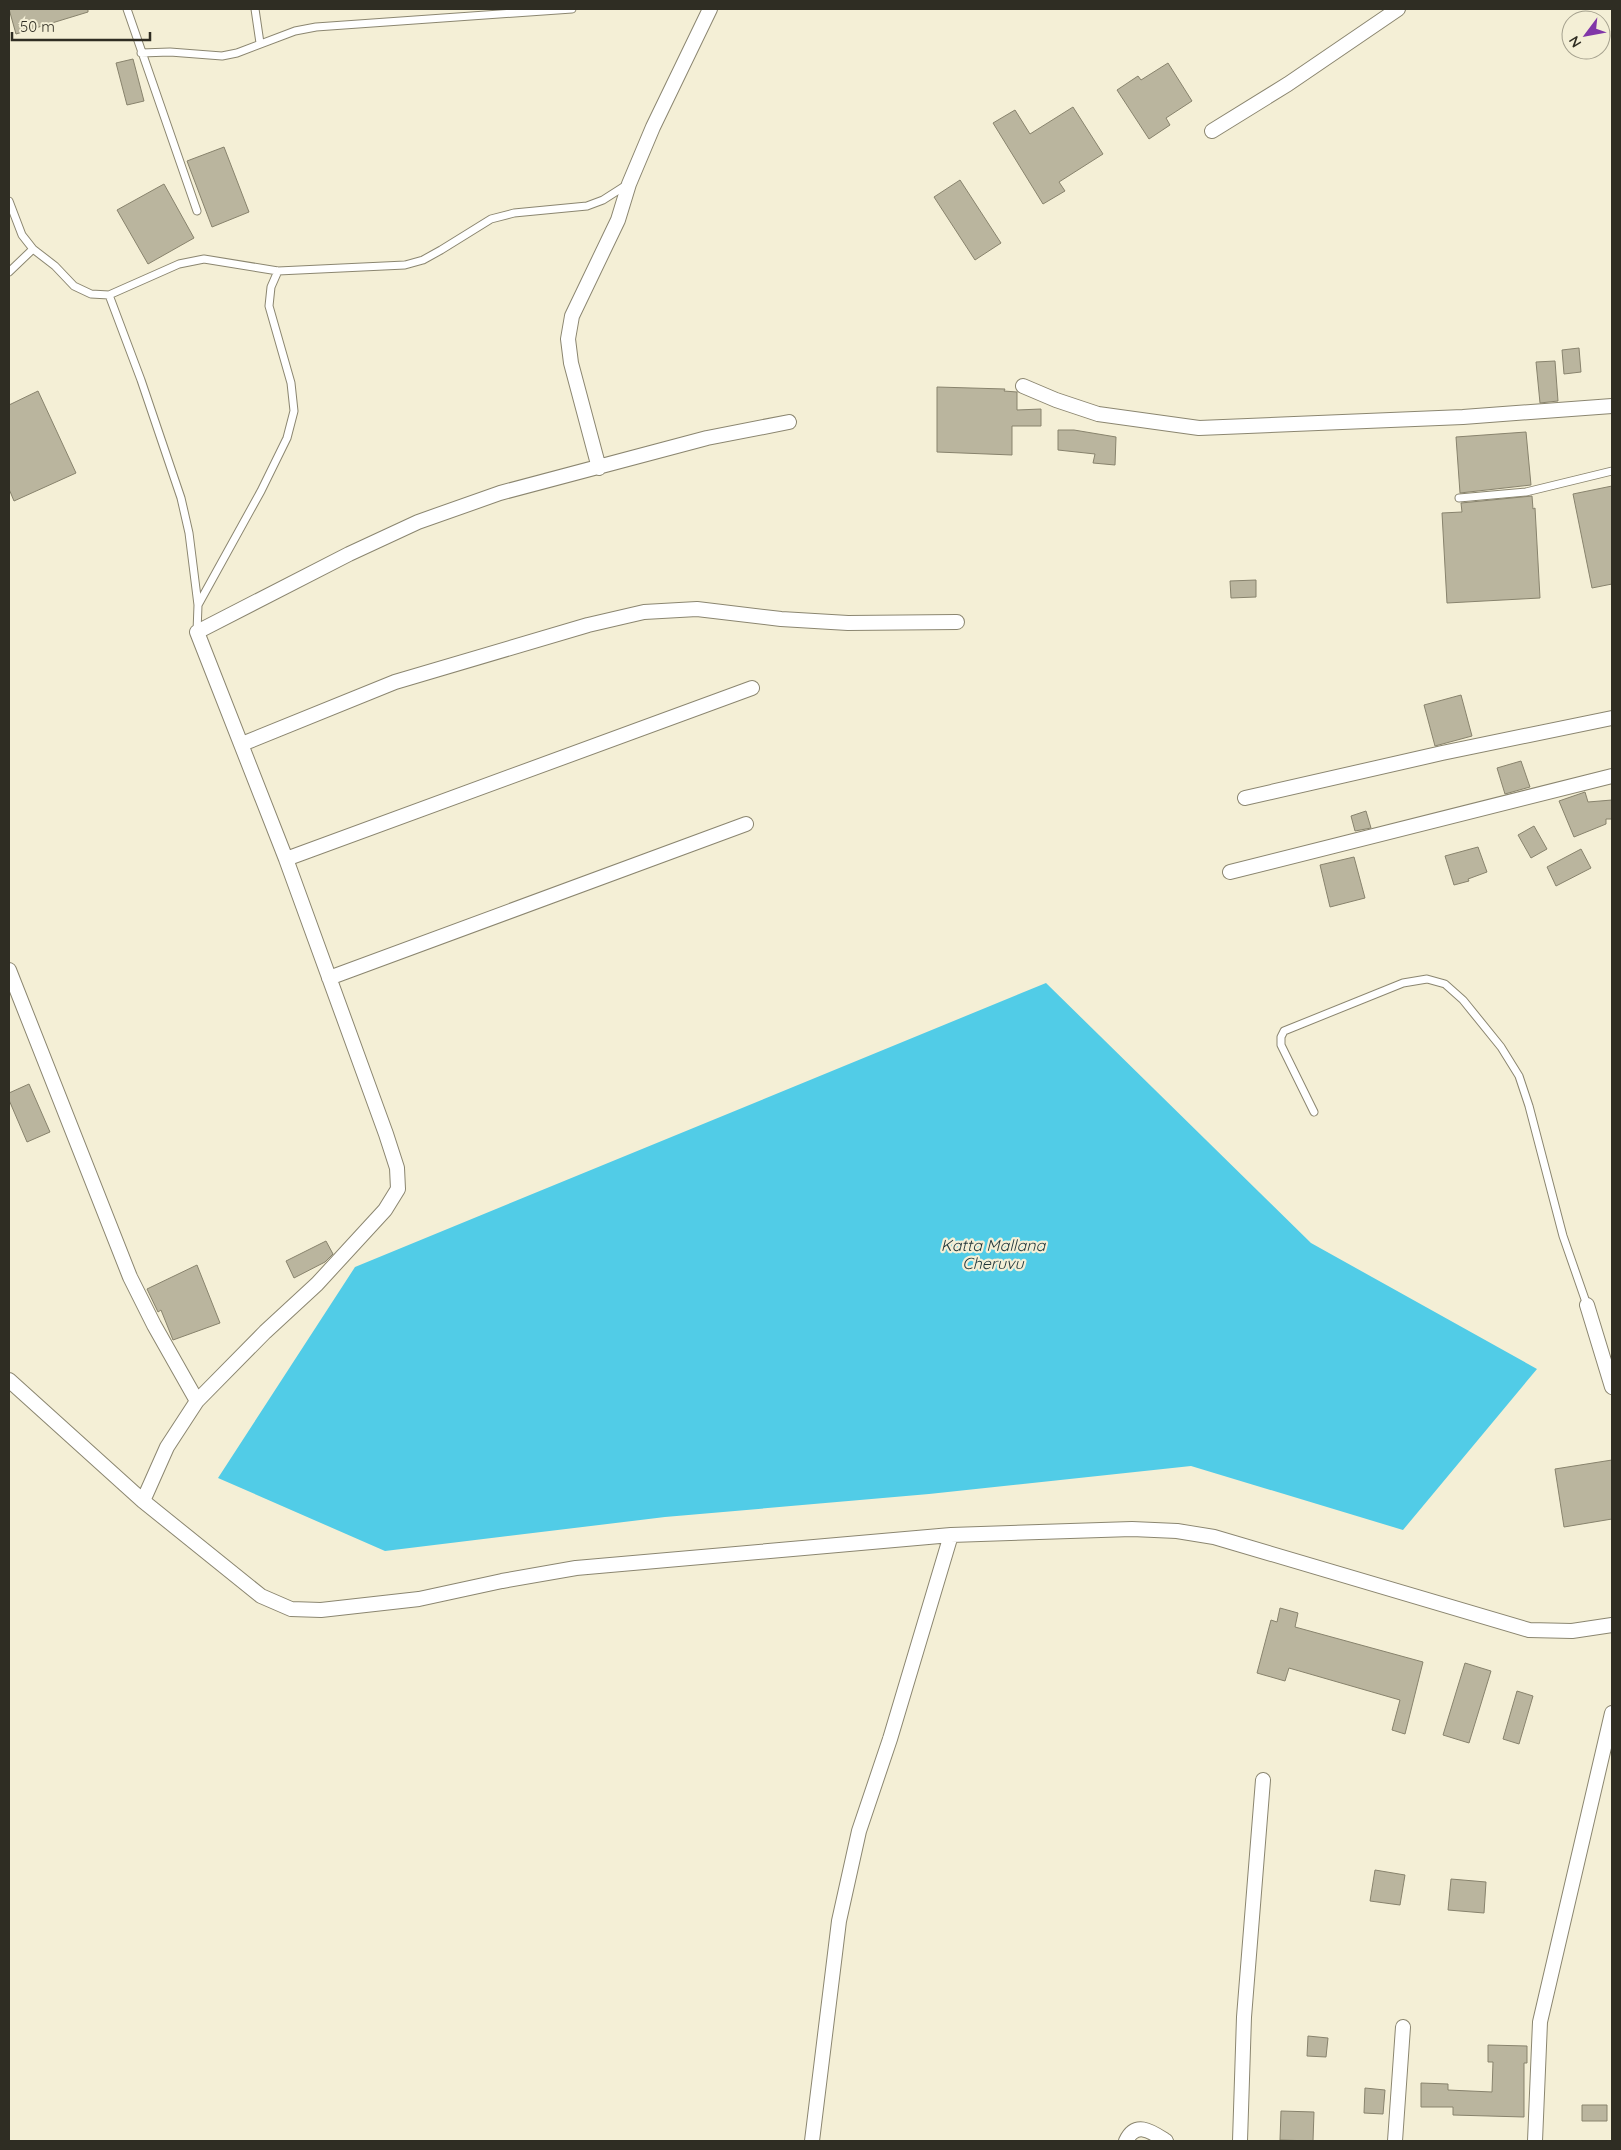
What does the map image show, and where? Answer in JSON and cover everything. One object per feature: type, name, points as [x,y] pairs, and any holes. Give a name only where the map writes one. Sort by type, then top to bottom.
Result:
[{"type":"street","points":[[599,468],[571,363],[568,339],[572,316],[618,220],[629,184],[653,126],[710,9]]},
{"type":"street","points":[[1212,132],[1288,84],[1398,9]]},
{"type":"street","points":[[1023,386],[1056,400],[1098,414],[1199,428],[1463,417],[1612,406]]},
{"type":"street","points":[[143,1501],[167,1447],[197,1401],[265,1332],[317,1284],[385,1210],[398,1189],[397,1168],[386,1134],[286,859],[197,632],[341,558],[418,522],[500,493],[707,438],[789,422]]},
{"type":"street","points":[[242,744],[395,682],[588,625],[644,612],[697,609],[781,619],[848,623],[957,622]]},
{"type":"street","points":[[286,859],[752,688]]},
{"type":"street","points":[[1245,798],[1442,753],[1612,718]]},
{"type":"street","points":[[1230,872],[1612,776]]},
{"type":"street","points":[[328,978],[746,824]]},
{"type":"street","points":[[9,970],[130,1277],[154,1325],[197,1401]]},
{"type":"street","points":[[1587,1305],[1608,1362],[1612,1387]]},
{"type":"street","points":[[9,1380],[143,1501],[261,1596],[291,1609],[321,1610],[418,1599],[576,1568],[952,1535],[1132,1529],[1177,1531],[1214,1537],[1529,1630],[1572,1631],[1612,1625]]},
{"type":"street","points":[[812,2141],[839,1921],[859,1831],[890,1739],[952,1535]]},
{"type":"street","points":[[1535,2141],[1540,2022],[1612,1713]]},
{"type":"street","points":[[1240,2141],[1244,2017],[1263,1780]]},
{"type":"street","points":[[1395,2141],[1403,2027]]},
{"type":"street","points":[[1126,2141],[1132,2132],[1142,2128],[1147,2129],[1166,2141]]},
{"type":"lane","points":[[128,9],[141,53],[196,211]]},
{"type":"lane","points":[[255,9],[260,43]]},
{"type":"lane","points":[[141,53],[170,52],[222,56],[237,53],[295,31],[316,27],[572,9]]},
{"type":"lane","points":[[9,201],[22,235],[33,249],[55,266],[74,286],[91,294],[109,295],[179,264],[204,259],[220,260],[278,271],[406,265],[424,260],[491,219],[514,213],[587,206],[603,200],[629,184]]},
{"type":"lane","points":[[9,272],[33,249]]},
{"type":"lane","points":[[198,605],[261,491],[287,438],[294,410],[291,383],[268,306],[271,287],[278,271]]},
{"type":"lane","points":[[109,295],[141,380],[181,498],[189,533],[198,605],[197,632]]},
{"type":"lane","points":[[1459,498],[1526,492],[1612,471]]},
{"type":"lane","points":[[1314,1112],[1282,1045],[1281,1037],[1284,1031],[1403,983],[1427,979],[1445,984],[1463,1000],[1501,1047],[1519,1076],[1529,1106],[1563,1236],[1587,1305]]},
{"type":"water","name":"Katta Mallana Cheruvu","points":[[1046,983],[1311,1243],[1537,1369],[1403,1530],[1191,1466],[929,1494],[665,1517],[385,1551],[218,1478],[355,1267]]},
{"type":"building","points":[[9,9],[88,9],[88,12],[16,34]]},
{"type":"building","points":[[133,59],[144,101],[127,105],[116,63]]},
{"type":"building","points":[[1168,63],[1192,101],[1166,118],[1170,125],[1149,139],[1117,90],[1138,76],[1141,80]]},
{"type":"building","points":[[1073,107],[1103,154],[1059,182],[1065,191],[1043,204],[993,123],[1015,110],[1030,134]]},
{"type":"building","points":[[224,147],[249,212],[212,227],[187,161]]},
{"type":"building","points":[[960,180],[1001,243],[975,260],[934,197]]},
{"type":"building","points":[[164,184],[194,238],[148,264],[117,210]]},
{"type":"building","points":[[1579,348],[1581,372],[1564,374],[1562,350]]},
{"type":"building","points":[[1555,361],[1558,401],[1540,403],[1536,362]]},
{"type":"building","points":[[937,387],[1005,389],[1004,391],[1017,392],[1017,410],[1041,409],[1041,426],[1012,426],[1012,455],[937,452]]},
{"type":"building","points":[[38,391],[76,473],[14,501],[9,489],[9,405]]},
{"type":"building","points":[[1058,430],[1074,430],[1116,437],[1115,465],[1093,463],[1095,454],[1058,450]]},
{"type":"building","points":[[1526,432],[1531,485],[1460,493],[1456,437]]},
{"type":"building","points":[[1612,486],[1612,584],[1592,588],[1573,494]]},
{"type":"building","points":[[1532,496],[1533,509],[1535,508],[1540,598],[1447,603],[1442,513],[1462,512],[1461,503]]},
{"type":"building","points":[[1256,580],[1256,597],[1231,598],[1230,581]]},
{"type":"building","points":[[1461,695],[1472,736],[1435,746],[1424,705]]},
{"type":"building","points":[[1521,761],[1530,787],[1505,794],[1497,768]]},
{"type":"building","points":[[1585,792],[1588,802],[1612,800],[1612,819],[1606,819],[1606,824],[1574,837],[1559,801]]},
{"type":"building","points":[[1366,811],[1371,828],[1355,831],[1351,816]]},
{"type":"building","points":[[1534,826],[1547,849],[1531,858],[1518,835]]},
{"type":"building","points":[[1478,847],[1487,872],[1468,879],[1469,881],[1454,885],[1445,856]]},
{"type":"building","points":[[1581,849],[1591,868],[1556,886],[1547,867]]},
{"type":"building","points":[[1354,857],[1365,898],[1330,907],[1320,865]]},
{"type":"building","points":[[29,1084],[50,1132],[27,1142],[9,1100],[9,1093]]},
{"type":"building","points":[[326,1241],[333,1254],[325,1262],[294,1278],[286,1261]]},
{"type":"building","points":[[197,1265],[220,1323],[173,1340],[161,1310],[158,1312],[147,1289]]},
{"type":"building","points":[[1612,1460],[1612,1519],[1564,1527],[1555,1469]]},
{"type":"building","points":[[1280,1608],[1298,1613],[1295,1627],[1423,1662],[1405,1734],[1392,1730],[1400,1700],[1289,1668],[1285,1681],[1257,1673],[1271,1620],[1277,1622]]},
{"type":"building","points":[[1465,1663],[1491,1671],[1469,1743],[1443,1735]]},
{"type":"building","points":[[1517,1691],[1533,1696],[1519,1744],[1503,1739]]},
{"type":"building","points":[[1375,1870],[1405,1875],[1400,1905],[1370,1901]]},
{"type":"building","points":[[1451,1879],[1486,1882],[1484,1913],[1448,1910]]},
{"type":"building","points":[[1308,2036],[1328,2038],[1326,2057],[1307,2056]]},
{"type":"building","points":[[1488,2045],[1527,2046],[1527,2063],[1524,2063],[1524,2117],[1453,2115],[1453,2107],[1421,2107],[1421,2083],[1448,2084],[1448,2090],[1492,2092],[1493,2062],[1488,2062]]},
{"type":"building","points":[[1365,2088],[1385,2090],[1383,2114],[1364,2113]]},
{"type":"building","points":[[1582,2105],[1607,2105],[1607,2121],[1582,2121]]},
{"type":"building","points":[[1281,2111],[1314,2112],[1313,2141],[1280,2140]]}]
